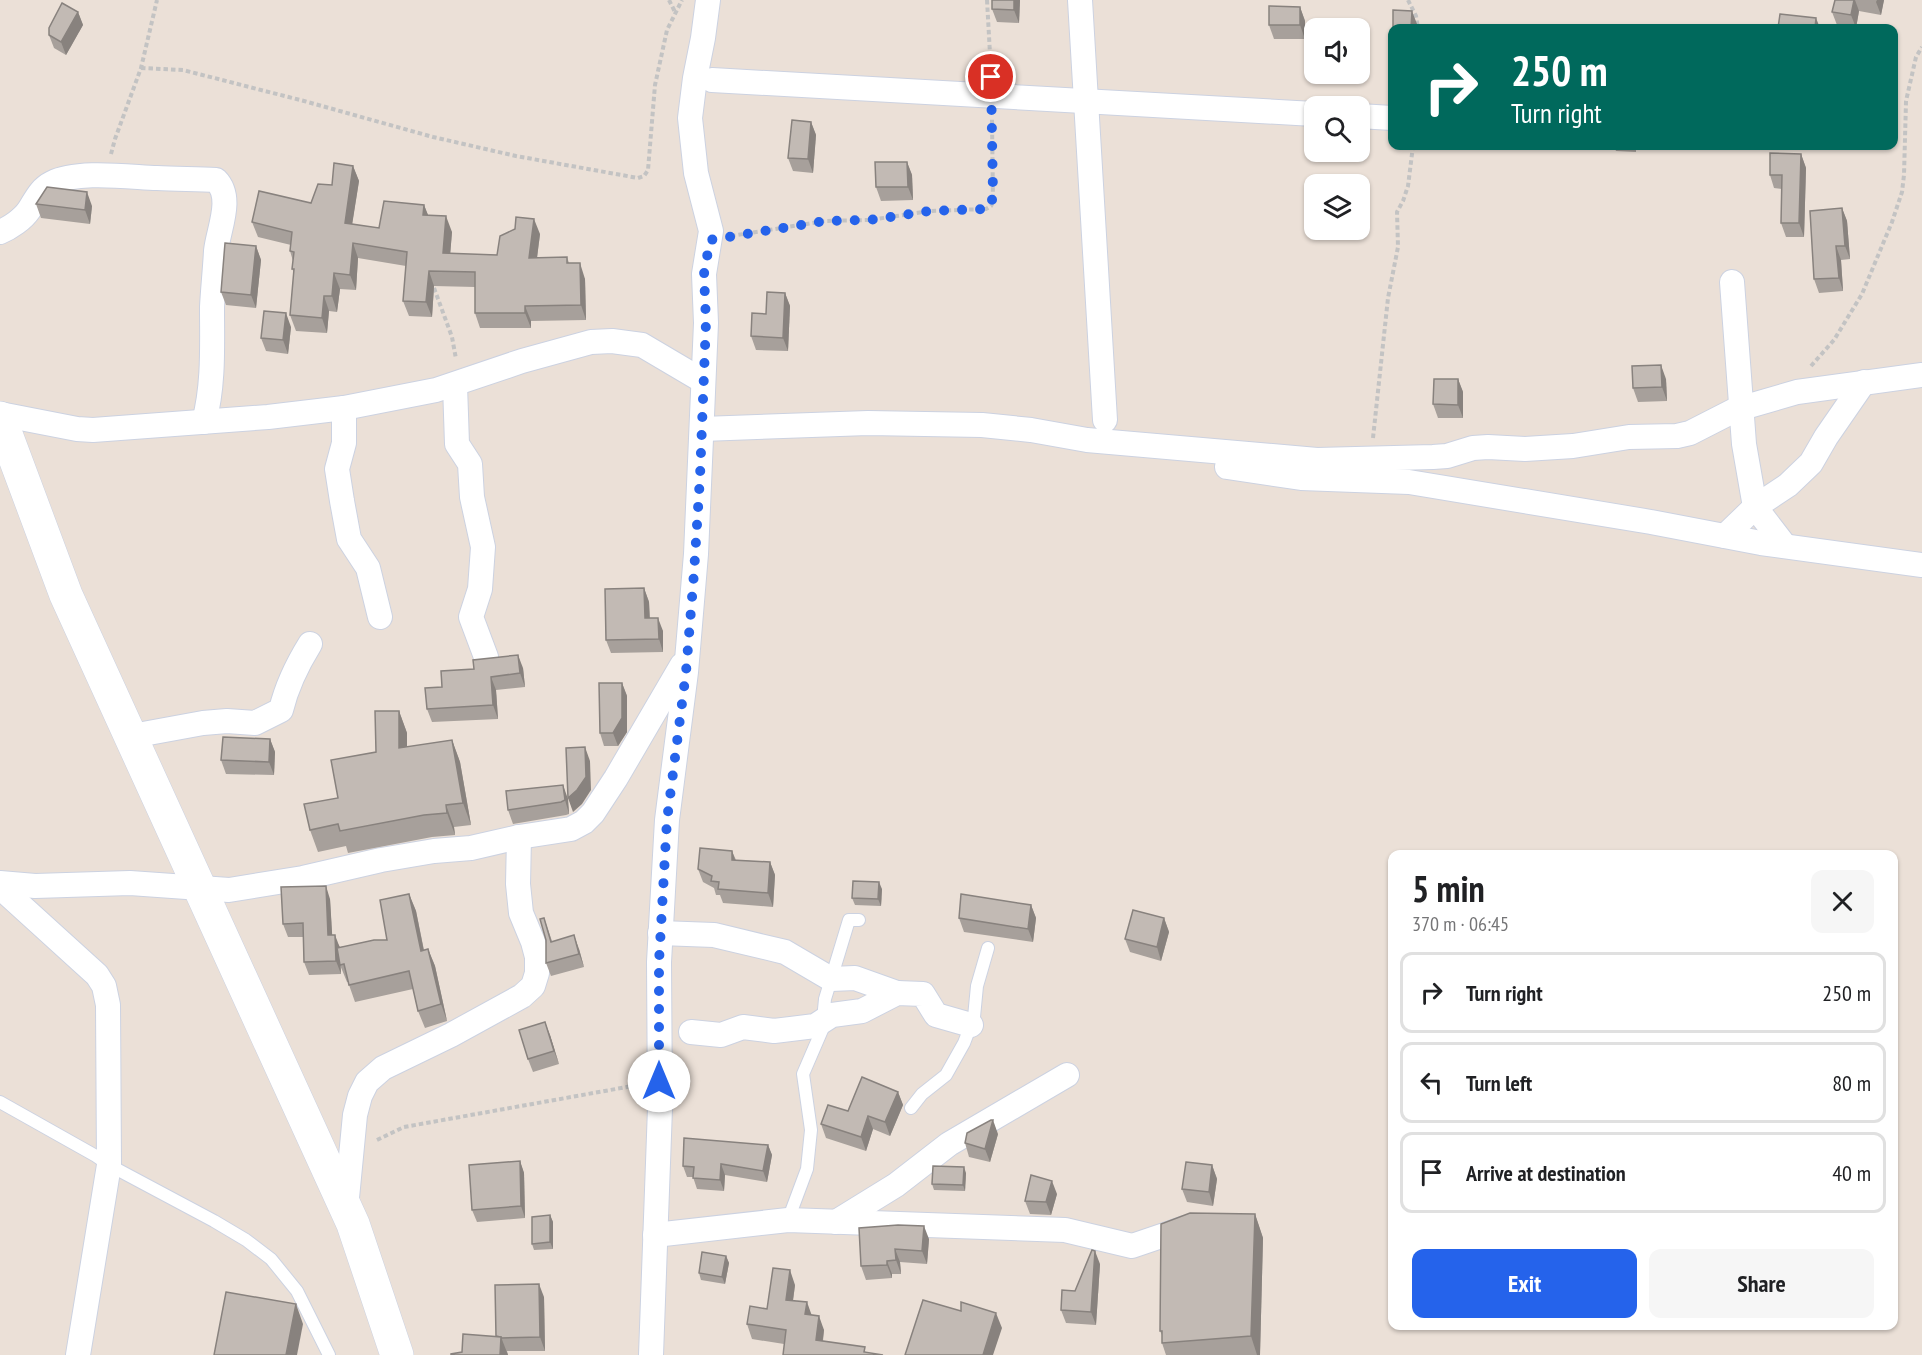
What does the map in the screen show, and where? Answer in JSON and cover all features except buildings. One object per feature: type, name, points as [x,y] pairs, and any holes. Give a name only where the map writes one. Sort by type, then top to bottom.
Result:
[{"type":"street","points":[[651,1355],[659,1081],[660,933],[667,820],[687,656],[699,510],[706,322],[704,274],[711,226],[696,173],[690,118],[694,78],[708,0]]},
{"type":"street","points":[[1080,0],[1105,420]]},
{"type":"street","points":[[712,80],[1304,113]]},
{"type":"street","points":[[1370,117],[1388,118]]},
{"type":"street","points":[[0,232],[28,212],[37,196],[53,182],[69,177],[216,180],[222,186],[225,196],[217,246],[212,304],[211,382],[204,422]]},
{"type":"street","points":[[1732,282],[1744,444],[1755,507],[1785,546]]},
{"type":"street","points":[[397,1355],[353,1224],[66,595],[0,416],[93,430],[268,417],[344,408],[418,395],[522,361],[591,342],[612,341],[642,345],[703,381]]},
{"type":"street","points":[[1087,440],[1317,460],[1447,456],[1473,447],[1525,449],[1573,446],[1629,436],[1677,436],[1690,433],[1718,417],[1784,395],[1922,375]]},
{"type":"street","points":[[1725,536],[1755,507],[1788,485],[1811,463],[1864,382]]},
{"type":"street","points":[[456,384],[457,444],[470,464],[472,497],[483,547],[480,589],[471,617],[486,657]]},
{"type":"street","points":[[344,408],[344,443],[337,469],[342,501],[349,539],[368,568],[380,617]]},
{"type":"street","points":[[702,429],[867,423],[982,425],[1014,428],[1087,440],[1178,460],[1301,478],[1409,482],[1785,546],[1922,565]]},
{"type":"street","points":[[134,744],[143,734],[203,723],[227,721],[255,723],[281,710],[296,666],[310,644]]},
{"type":"street","points":[[0,885],[130,883],[239,890],[381,860],[434,851],[471,848],[519,837],[571,829],[584,822],[593,813],[687,656]]},
{"type":"street","points":[[346,1208],[355,1115],[367,1082],[383,1068],[451,1035],[522,996],[532,986],[537,973],[537,957],[521,913],[518,884],[519,837]]},
{"type":"street","points":[[0,885],[97,975],[104,986],[108,1005],[109,1165],[78,1355]]},
{"type":"street","points":[[660,933],[714,935],[785,952],[831,979],[855,978],[897,993],[923,994],[936,1015],[971,1025]]},
{"type":"street","points":[[691,1032],[721,1035],[743,1027],[774,1031],[815,1026],[832,1015],[862,1011],[897,993]]},
{"type":"street","points":[[836,1222],[896,1185],[950,1144],[1066,1075]]},
{"type":"street","points":[[655,1235],[788,1220],[1065,1230],[1132,1246],[1185,1228]]},
{"type":"lane","points":[[788,1220],[807,1169],[811,1130],[803,1074],[822,1030],[825,999],[849,920],[859,920]]},
{"type":"lane","points":[[911,1108],[922,1094],[946,1075],[964,1044],[974,1017],[977,986],[988,948]]},
{"type":"lane","points":[[0,1102],[109,1165],[214,1221],[272,1259],[297,1291],[329,1355]]},
{"type":"path","points":[[106,176],[115,139],[141,68],[158,0]]},
{"type":"path","points":[[669,0],[676,13]]},
{"type":"path","points":[[141,68],[183,70],[454,142],[516,156],[638,178],[644,176],[648,170],[655,85],[667,30],[682,0]]},
{"type":"path","points":[[710,240],[825,221],[870,220],[930,211],[986,209],[991,206],[993,194],[992,96],[987,0]]},
{"type":"path","points":[[1408,0],[1417,24]]},
{"type":"path","points":[[1784,395],[1834,340],[1862,294],[1892,222],[1902,192],[1904,175],[1906,101],[1916,57],[1922,46]]},
{"type":"path","points":[[1371,459],[1388,298],[1398,247],[1397,212],[1408,186],[1412,150]]},
{"type":"path","points":[[434,288],[452,337],[456,384]]},
{"type":"path","points":[[350,1162],[380,1138],[404,1127],[659,1081]]},
{"type":"route","points":[[659,1081],[659,962],[667,820],[686,672],[694,573],[706,322],[704,274],[710,240],[825,221],[870,220],[930,211],[986,209],[993,202],[991,77]]}]
